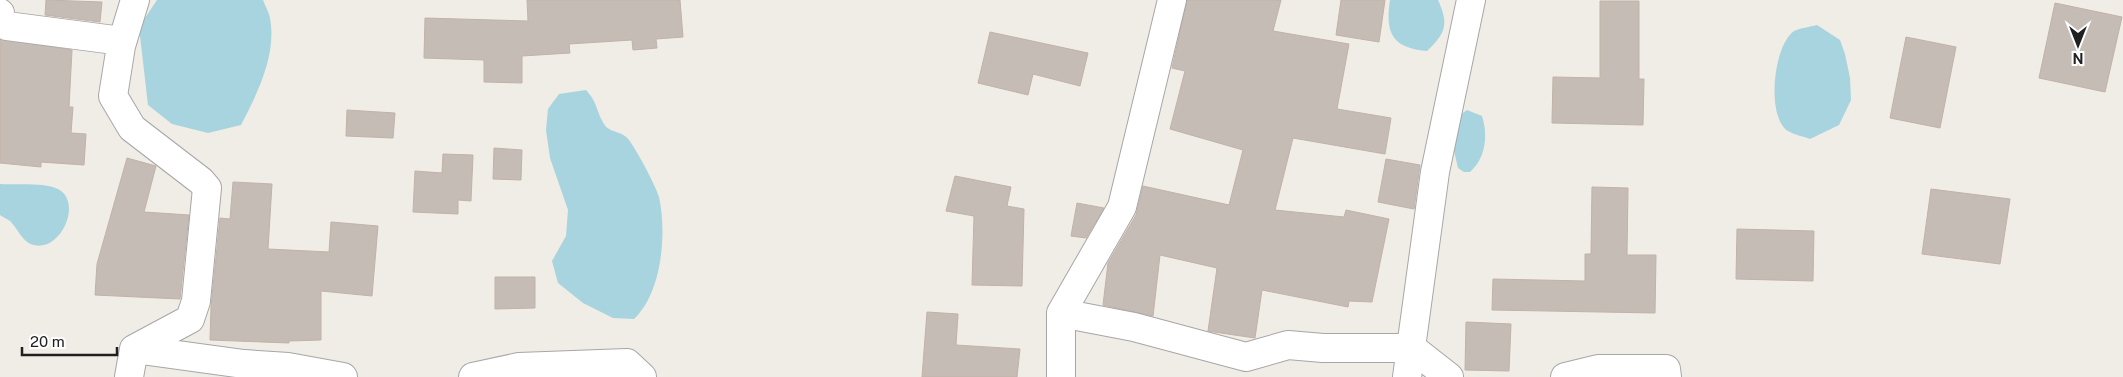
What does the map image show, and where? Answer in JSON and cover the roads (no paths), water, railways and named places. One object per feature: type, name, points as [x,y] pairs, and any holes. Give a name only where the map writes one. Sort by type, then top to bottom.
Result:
[{"type":"street","points":[[134,0],[122,41],[113,96],[132,128],[201,181],[207,188],[196,302],[190,319],[134,349]]},
{"type":"street","points":[[1061,377],[1061,313],[1122,207],[1172,0]]},
{"type":"street","points":[[1407,377],[1435,172],[1471,0]]},
{"type":"street","points":[[0,13],[1,21],[7,26],[122,41]]},
{"type":"street","points":[[1061,313],[1134,327],[1246,357],[1288,344],[1323,348],[1412,348],[1449,377]]},
{"type":"street","points":[[129,377],[134,349]]},
{"type":"street","points":[[134,349],[244,364],[288,367],[344,377]]},
{"type":"street","points":[[473,377],[519,367],[628,363],[642,377]]},
{"type":"street","points":[[1565,377],[1598,369],[1666,369],[1668,377]]},
{"type":"water","points":[[157,0],[263,0],[270,18],[271,46],[264,74],[241,125],[208,133],[172,124],[148,105],[139,27]]},
{"type":"water","points":[[1390,0],[1438,0],[1444,16],[1444,28],[1438,39],[1427,51],[1406,46],[1394,37],[1390,30],[1389,21]]},
{"type":"water","points":[[1817,25],[1840,40],[1850,78],[1851,100],[1839,125],[1810,139],[1788,131],[1781,123],[1777,112],[1775,81],[1781,51],[1787,39],[1794,31]]},
{"type":"water","points":[[586,90],[593,99],[606,127],[629,140],[646,168],[659,197],[662,228],[660,262],[651,294],[634,319],[613,318],[583,303],[558,283],[552,261],[566,236],[568,210],[550,158],[546,130],[548,109],[559,94]]},
{"type":"water","points":[[1467,110],[1482,116],[1485,138],[1479,160],[1470,172],[1464,172],[1458,168],[1452,142],[1460,115]]},
{"type":"water","points":[[0,184],[38,185],[58,189],[65,195],[69,204],[66,224],[60,234],[53,241],[44,245],[34,245],[27,242],[10,221],[0,215]]}]
